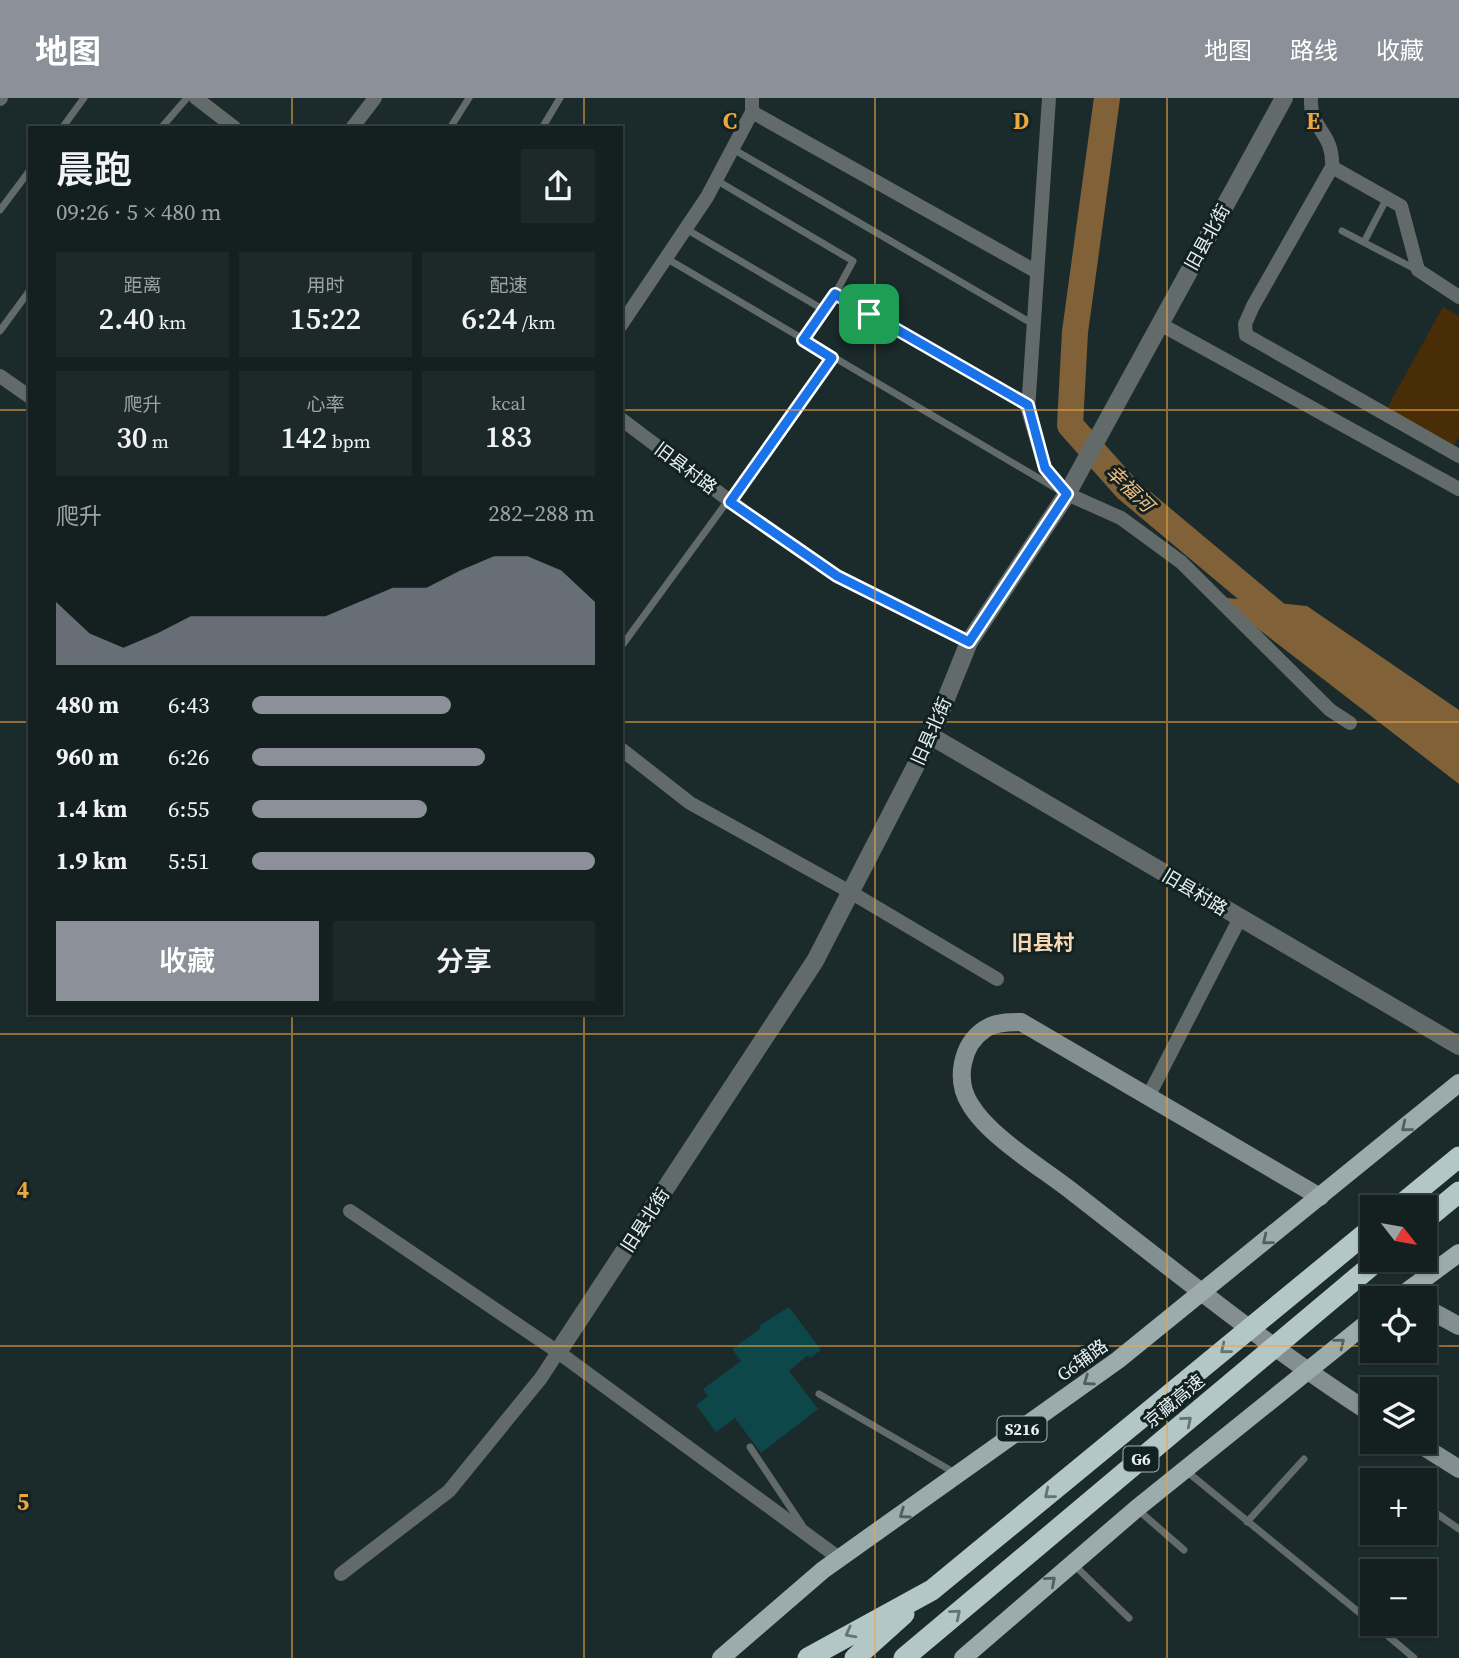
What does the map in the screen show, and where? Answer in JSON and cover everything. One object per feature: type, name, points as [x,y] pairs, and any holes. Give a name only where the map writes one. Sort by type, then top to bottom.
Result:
[{"type":"highway","points":[[1413,1195],[1459,1157]]},
{"type":"highway","points":[[1437,1210],[1459,1192]]},
{"type":"highway","points":[[855,1658],[932,1590],[1360,1238]]},
{"type":"highway","name":"京藏高速","points":[[904,1658],[1364,1272]]},
{"type":"highway","points":[[808,1658],[932,1590]]},
{"type":"main road","points":[[1320,1197],[1021,1022],[1003,1022],[985,1028],[970,1045],[961,1065],[962,1086],[970,1105],[984,1121],[1184,1280],[1332,1389],[1360,1406]]},
{"type":"main road","name":"G6辅路","points":[[721,1658],[839,1558],[1118,1360],[1459,1083]]},
{"type":"main road","points":[[1414,1286],[1459,1253]]},
{"type":"main road","points":[[1437,1312],[1459,1326]]},
{"type":"main road","points":[[972,1655],[1071,1563],[1360,1329]]},
{"type":"main road","points":[[1435,1454],[1459,1469]]},
{"type":"street","points":[[196,98],[230,126]]},
{"type":"street","points":[[354,126],[375,98]]},
{"type":"street","points":[[1049,98],[1028,405],[1045,468],[1067,494],[1121,518],[1156,541],[1181,562],[1330,710],[1350,723]]},
{"type":"street","name":"旧县北街","points":[[558,1352],[815,961],[931,737],[969,642],[1067,494],[1284,98]]},
{"type":"street","points":[[1311,98],[1312,119],[1330,140],[1332,167],[1253,306],[1245,324],[1246,335],[1459,456]]},
{"type":"street","points":[[623,322],[716,180],[752,105],[1037,272]]},
{"type":"street","points":[[1332,167],[1388,196],[1401,206],[1418,270],[1459,297]]},
{"type":"street","points":[[1160,324],[1459,489]]},
{"type":"street","points":[[0,376],[28,396]]},
{"type":"street","name":"旧县村路","points":[[623,421],[730,502],[837,576],[969,642]]},
{"type":"street","name":"旧县村路","points":[[931,737],[1459,1046]]},
{"type":"street","points":[[623,751],[690,803],[852,893],[997,979]]},
{"type":"street","points":[[1149,1095],[1240,918]]},
{"type":"street","points":[[350,1211],[558,1352],[839,1558]]},
{"type":"street","points":[[341,1574],[450,1491],[541,1378],[558,1352]]},
{"type":"lane","points":[[63,126],[84,98]]},
{"type":"lane","points":[[163,126],[187,98]]},
{"type":"lane","points":[[451,126],[469,98]]},
{"type":"lane","points":[[543,126],[560,98]]},
{"type":"lane","points":[[733,149],[1034,325]]},
{"type":"lane","points":[[0,210],[28,173]]},
{"type":"lane","points":[[716,180],[853,261],[835,294],[803,340]]},
{"type":"lane","points":[[1364,242],[1388,196]]},
{"type":"lane","points":[[685,229],[824,310]]},
{"type":"lane","points":[[1342,231],[1418,270]]},
{"type":"lane","points":[[666,258],[1067,494]]},
{"type":"lane","points":[[0,331],[28,293]]},
{"type":"lane","points":[[835,294],[1028,405]]},
{"type":"lane","points":[[623,644],[730,502],[832,358]]},
{"type":"lane","points":[[819,1394],[958,1475]]},
{"type":"lane","points":[[750,1447],[807,1532]]},
{"type":"lane","points":[[1247,1522],[1304,1459]]},
{"type":"lane","points":[[1184,1469],[1360,1613]]},
{"type":"lane","points":[[1136,1509],[1184,1550]]},
{"type":"lane","points":[[1437,1514],[1459,1529]]},
{"type":"lane","points":[[1071,1563],[1129,1618]]},
{"type":"lane","points":[[1388,1636],[1414,1658]]},
{"type":"shaded area","points":[[1443,307],[1459,316],[1459,436],[1454,445],[1387,408]]},
{"type":"shaded area","points":[[1217,597],[1307,606],[1459,710],[1459,784]]},
{"type":"building","points":[[789,1307],[821,1350],[810,1358],[808,1355],[789,1371],[818,1409],[761,1453],[735,1418],[716,1432],[696,1405],[708,1396],[703,1389],[741,1361],[732,1349],[761,1328],[759,1326]]},
{"type":"waterway","name":"幸福河","points":[[1107,98],[1075,332],[1070,425],[1127,489],[1287,623]]},
{"type":"district","name":"旧县村","points":[[1043,942]]},
{"type":"route","points":[[835,294],[869,314],[1028,405],[1045,468],[1067,494],[969,642],[837,576],[730,502],[832,358],[803,340],[835,294]]}]
